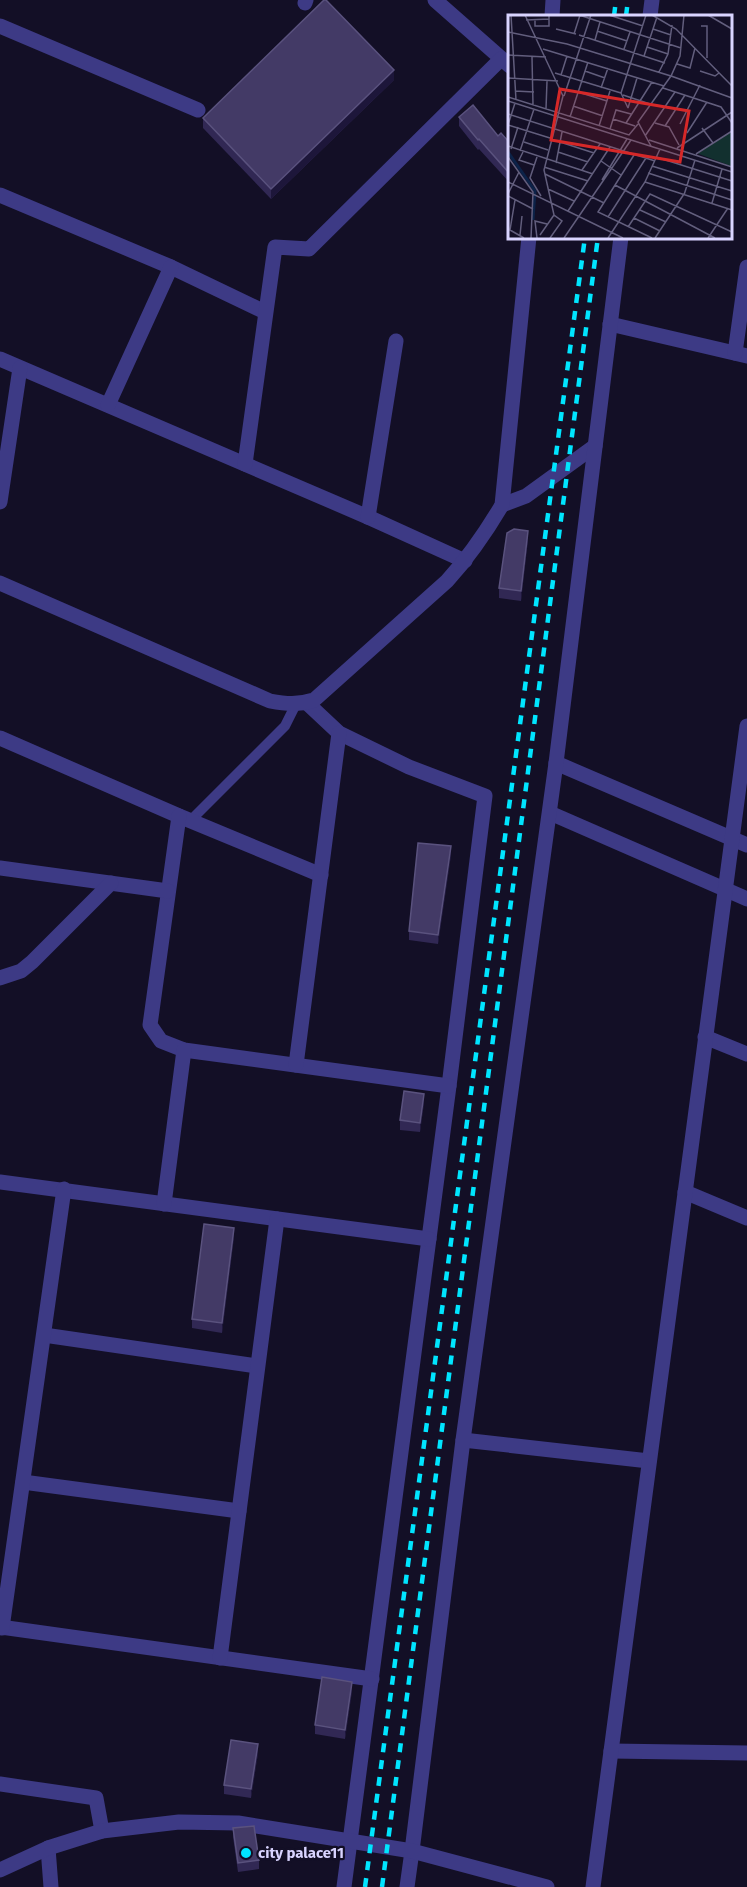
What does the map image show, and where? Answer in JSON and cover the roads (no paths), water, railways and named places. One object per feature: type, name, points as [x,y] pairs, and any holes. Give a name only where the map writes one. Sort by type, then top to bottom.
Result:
[{"type":"street","points":[[245,464],[274,248],[309,249],[506,63],[435,0]]},
{"type":"street","points":[[552,15],[554,0]]},
{"type":"street","points":[[650,15],[652,0]]},
{"type":"street","points":[[0,26],[198,110]]},
{"type":"street","points":[[0,195],[171,267],[265,312]]},
{"type":"street","points":[[0,583],[270,700],[286,705],[314,700],[447,580],[485,534],[502,505],[529,238]]},
{"type":"street","points":[[407,1887],[463,1440],[550,813],[621,238]]},
{"type":"street","points":[[108,405],[171,267]]},
{"type":"street","points":[[610,324],[741,355],[747,267]]},
{"type":"street","points":[[369,517],[396,341]]},
{"type":"street","points":[[0,359],[369,517],[465,561]]},
{"type":"street","points":[[0,502],[20,368]]},
{"type":"street","points":[[502,505],[526,496],[595,446]]},
{"type":"street","points":[[301,703],[339,733],[409,768],[485,796],[344,1887]]},
{"type":"street","points":[[593,1887],[747,726]]},
{"type":"street","points":[[296,1065],[339,733]]},
{"type":"street","points":[[0,738],[321,875]]},
{"type":"street","points":[[556,763],[747,845]]},
{"type":"street","points":[[550,813],[747,898]]},
{"type":"street","points":[[184,818],[168,891],[150,1025],[161,1041],[184,1050],[449,1086]]},
{"type":"street","points":[[0,868],[168,891]]},
{"type":"street","points":[[0,978],[21,971],[32,962],[111,883]]},
{"type":"street","points":[[705,1037],[747,1054]]},
{"type":"street","points":[[164,1204],[184,1050]]},
{"type":"street","points":[[0,1182],[429,1239]]},
{"type":"street","points":[[64,1189],[1,1627],[372,1679]]},
{"type":"street","points":[[685,1192],[747,1218]]},
{"type":"street","points":[[220,1658],[277,1219]]},
{"type":"street","points":[[44,1335],[257,1366]]},
{"type":"street","points":[[463,1440],[650,1461]]},
{"type":"street","points":[[23,1482],[239,1511]]},
{"type":"street","points":[[611,1751],[747,1753]]},
{"type":"street","points":[[0,1784],[96,1798],[102,1831]]},
{"type":"street","points":[[0,1870],[48,1848],[102,1831],[179,1822],[238,1823],[412,1851],[547,1887]]},
{"type":"street","points":[[48,1848],[51,1887]]},
{"type":"lane","points":[[184,818],[285,726],[301,703]]},
{"type":"railway","points":[[614,15],[616,0]]},
{"type":"railway","points":[[626,15],[628,0]]},
{"type":"railway","points":[[365,1887],[585,238]]},
{"type":"railway","points":[[382,1887],[598,238]]},
{"type":"place","name":"city palace11","points":[[246,1853]]}]
